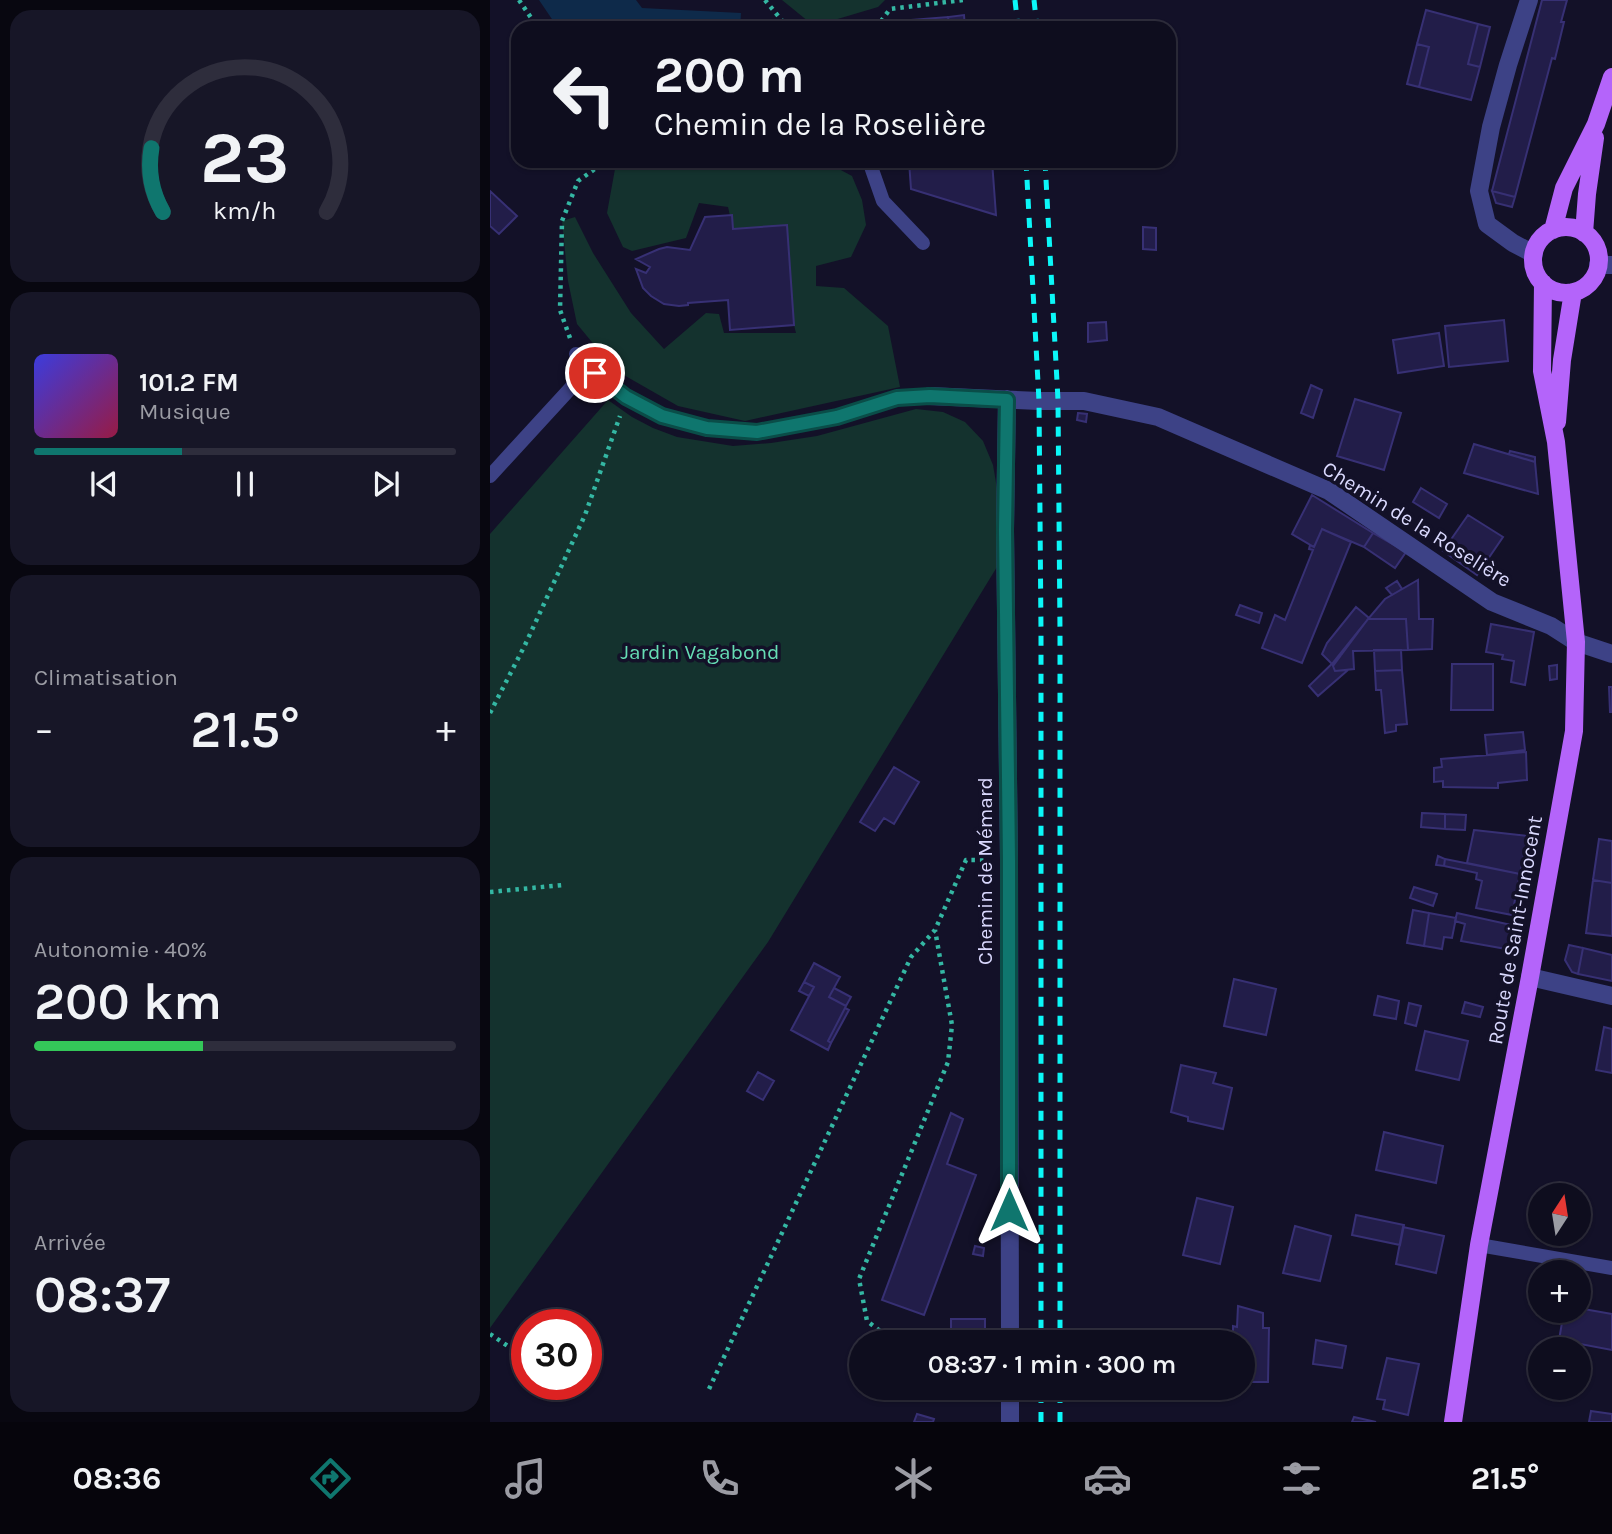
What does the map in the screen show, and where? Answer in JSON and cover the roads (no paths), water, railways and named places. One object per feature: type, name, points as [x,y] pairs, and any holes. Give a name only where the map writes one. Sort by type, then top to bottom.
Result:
[{"type":"main road","points":[[1584,233],[1597,124],[1612,76]]},
{"type":"main road","points":[[1553,230],[1564,188],[1597,124]]},
{"type":"main road","points":[[1574,229],[1584,233],[1592,240],[1605,265],[1583,288],[1562,293],[1551,290],[1536,275],[1533,265],[1537,244],[1553,230],[1574,229]]},
{"type":"main road","name":"Route de Saint-Innocent","points":[[1453,1422],[1479,1245],[1574,731],[1576,642],[1556,442],[1542,371],[1543,283]]},
{"type":"main road","name":"Route de Saint-Innocent","points":[[1556,442],[1562,359],[1573,292]]},
{"type":"street","points":[[1529,0],[1491,127],[1479,191],[1487,224],[1534,254]]},
{"type":"street","name":"Chemin de la Roselière","points":[[930,396],[1084,401],[1158,417],[1329,491],[1492,601],[1551,626],[1576,642],[1612,654]]},
{"type":"street","name":"Chemin de Mémard","points":[[1007,400],[1005,530],[1010,1330]]},
{"type":"street","points":[[1530,977],[1612,996]]},
{"type":"street","points":[[1010,1400],[1010,1422]]},
{"type":"lane","points":[[871,168],[883,201],[923,243]]},
{"type":"lane","name":"Chemin de la Roselière","points":[[576,354],[626,397],[662,416],[707,428],[757,432],[837,417],[897,398],[930,396]]},
{"type":"lane","points":[[490,477],[590,367]]},
{"type":"lane","points":[[1479,1245],[1612,1268]]},
{"type":"water","points":[[539,0],[636,0],[642,8],[741,13],[740,21],[553,21]]},
{"type":"railway","points":[[1015,0],[1017,21]]},
{"type":"railway","points":[[1034,0],[1036,21]]},
{"type":"railway","points":[[1026,168],[1039,401],[1041,1330]]},
{"type":"railway","points":[[1045,168],[1058,400],[1060,1330]]},
{"type":"railway","points":[[1041,1400],[1041,1422]]},
{"type":"railway","points":[[1060,1400],[1060,1422]]},
{"type":"park label","name":"Jardin Vagabond","points":[[700,652]]}]
